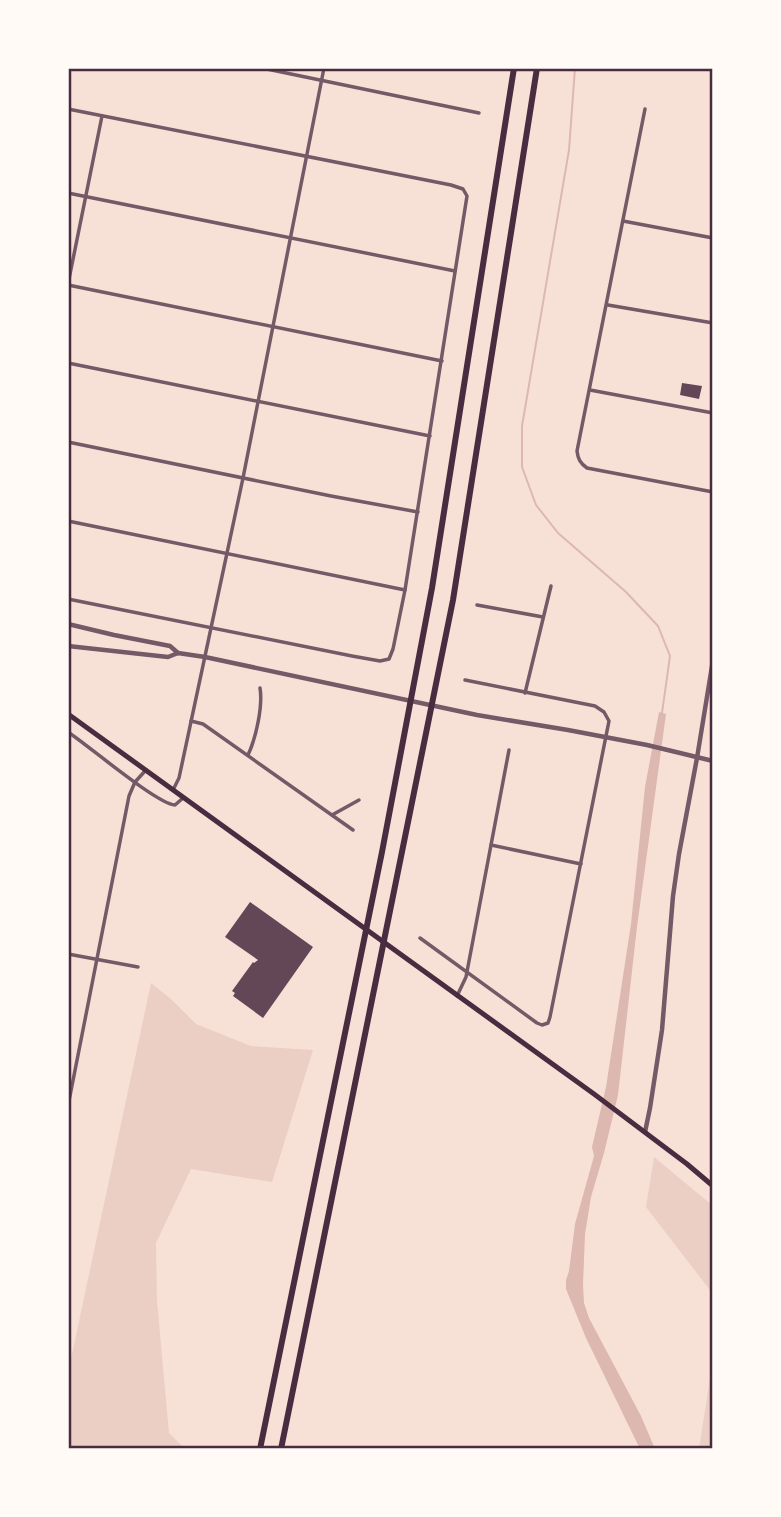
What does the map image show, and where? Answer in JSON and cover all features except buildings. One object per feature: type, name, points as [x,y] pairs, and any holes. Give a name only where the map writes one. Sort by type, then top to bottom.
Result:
[{"type":"highway","points":[[260,1449],[382,852],[432,588],[514,68]]},
{"type":"highway","points":[[281,1449],[453,600],[537,68]]},
{"type":"main road","points":[[68,714],[594,1094],[713,1186]]},
{"type":"street","points":[[262,68],[479,113]]},
{"type":"street","points":[[173,790],[179,778],[212,628],[324,68]]},
{"type":"street","points":[[68,108],[451,185],[463,189],[467,196],[405,590],[388,659],[380,661],[68,599]]},
{"type":"street","points":[[645,109],[578,457],[581,464],[587,468],[713,492]]},
{"type":"street","points":[[103,116],[68,284],[442,361]]},
{"type":"street","points":[[68,193],[456,271]]},
{"type":"street","points":[[623,221],[713,237]]},
{"type":"street","points":[[607,304],[713,323]]},
{"type":"street","points":[[68,363],[430,436]]},
{"type":"street","points":[[590,390],[713,413]]},
{"type":"street","points":[[68,442],[418,512]]},
{"type":"street","points":[[68,521],[405,590]]},
{"type":"street","points":[[525,693],[551,586]]},
{"type":"street","points":[[477,605],[543,617]]},
{"type":"street","points":[[68,624],[170,646],[178,653]]},
{"type":"street","points":[[68,646],[168,657],[178,653],[205,657],[461,712],[607,737],[713,761]]},
{"type":"street","points":[[645,1132],[662,1030],[677,864],[713,660]]},
{"type":"street","points":[[420,938],[537,1023],[548,1023],[609,721],[596,706],[465,680]]},
{"type":"street","points":[[248,755],[261,703],[260,688]]},
{"type":"street","points":[[191,721],[203,724],[353,830]]},
{"type":"street","points":[[68,732],[170,805],[175,805],[184,798]]},
{"type":"street","points":[[457,996],[467,972],[509,750]]},
{"type":"street","points":[[68,1106],[129,796],[135,782],[146,771]]},
{"type":"street","points":[[332,815],[359,800]]},
{"type":"street","points":[[491,845],[581,864]]},
{"type":"street","points":[[68,954],[138,967]]},
{"type":"shaded area","points":[[659,712],[666,714],[637,927],[618,1095],[591,1197],[585,1234],[583,1285],[584,1303],[589,1318],[641,1416],[655,1449],[640,1449],[586,1338],[566,1289],[566,1280],[575,1224],[594,1156],[592,1147],[606,1087],[631,924],[645,787]]},
{"type":"shaded area","points":[[151,983],[196,1024],[251,1046],[313,1050],[272,1182],[191,1169],[156,1243],[157,1300],[169,1433],[185,1449],[68,1449],[68,1373]]},
{"type":"shaded area","points":[[654,1157],[713,1206],[713,1294],[646,1207]]},
{"type":"shaded area","points":[[713,1359],[713,1449],[699,1449]]},
{"type":"waterway","points":[[575,68],[569,150],[522,426],[522,467],[536,505],[558,533],[626,592],[658,626],[670,656],[662,713]]}]
